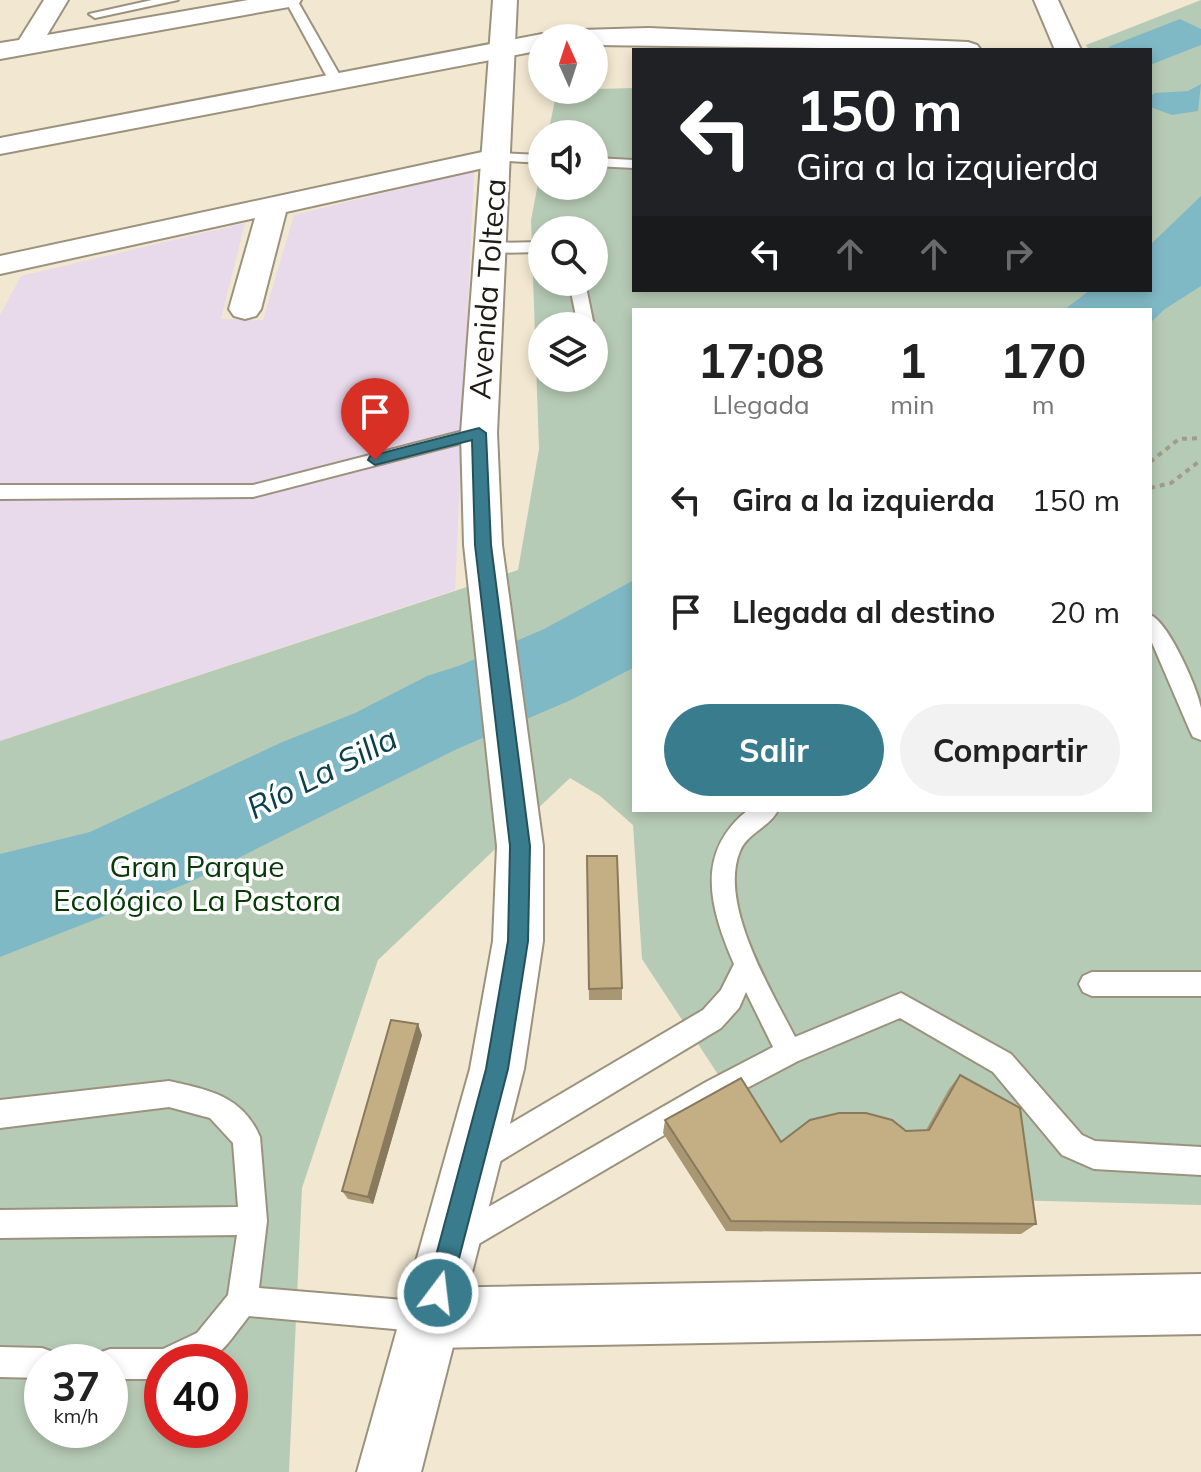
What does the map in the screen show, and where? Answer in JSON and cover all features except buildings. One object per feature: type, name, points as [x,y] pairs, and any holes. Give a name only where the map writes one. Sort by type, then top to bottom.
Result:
[{"type":"street","points":[[29,44],[56,0]]},
{"type":"street","points":[[0,51],[206,7],[290,0]]},
{"type":"street","name":"Avenida Tolteca","points":[[389,1472],[497,1069],[516,957],[521,896],[520,846],[483,545],[479,433],[505,0]]},
{"type":"street","points":[[1046,0],[1067,48]]},
{"type":"street","points":[[608,37],[649,36],[922,48]]},
{"type":"street","points":[[0,146],[335,79],[528,44]]},
{"type":"street","points":[[0,265],[496,157]]},
{"type":"street","points":[[245,309],[273,206]]},
{"type":"street","points":[[431,1318],[1201,1304]]},
{"type":"lane","points":[[95,14],[172,0]]},
{"type":"lane","points":[[290,0],[335,79]]},
{"type":"lane","points":[[496,157],[528,158]]},
{"type":"lane","points":[[608,163],[632,164]]},
{"type":"lane","points":[[490,248],[528,247]]},
{"type":"lane","points":[[0,492],[253,491],[479,433]]},
{"type":"lane","points":[[1156,630],[1201,731]]},
{"type":"lane","points":[[764,812],[730,843],[724,863],[723,889],[732,927],[789,1052]]},
{"type":"lane","points":[[474,1161],[712,1019],[730,999],[747,962]]},
{"type":"lane","points":[[1092,984],[1201,984]]},
{"type":"lane","points":[[451,1244],[715,1091],[789,1052],[901,1005],[1002,1063],[1072,1145],[1094,1155],[1201,1161]]},
{"type":"lane","points":[[0,1114],[169,1094],[218,1106],[246,1137],[253,1221],[242,1301],[208,1344]]},
{"type":"lane","points":[[0,1224],[253,1221]]},
{"type":"lane","points":[[242,1301],[431,1318]]},
{"type":"lane","points":[[0,1362],[24,1363]]},
{"type":"path","points":[[1152,460],[1179,438],[1193,435],[1201,438]]},
{"type":"path","points":[[1152,488],[1171,483],[1201,460]]},
{"type":"shaded area","points":[[474,171],[455,590],[0,741],[0,315],[21,276],[245,223],[221,319],[263,320],[294,215]]},
{"type":"green space","name":"Gran Parque Ecológico La Pastora","points":[[1201,0],[1201,1205],[820,1195],[754,1129],[642,959],[633,825],[600,796],[570,778],[378,960],[302,1188],[289,1472],[0,1472],[0,741],[518,570],[539,449],[537,392],[608,392],[608,312],[534,312],[534,296],[608,296],[608,216],[532,216],[535,200],[608,200],[608,120],[551,120],[554,104],[608,104],[608,89],[632,88],[632,292],[1152,292],[1152,48],[1088,48],[1086,45]]},
{"type":"water","points":[[1180,19],[1201,29],[1201,45],[1152,64],[1152,48],[1108,47]]},
{"type":"water","points":[[1201,84],[1198,111],[1172,115],[1152,108],[1152,95],[1155,93],[1188,91]]},
{"type":"water","points":[[1201,196],[1201,286],[1152,321],[1152,308],[1067,308],[1087,292],[1152,292],[1152,243]]},
{"type":"water","name":"Río La Silla","points":[[632,581],[632,669],[571,700],[457,749],[188,883],[0,957],[0,854],[90,832],[280,743],[355,713],[427,676],[461,665],[544,629]]},
{"type":"route","points":[[375,460],[479,433],[483,545],[520,846],[518,941],[497,1069],[438,1293]]}]
